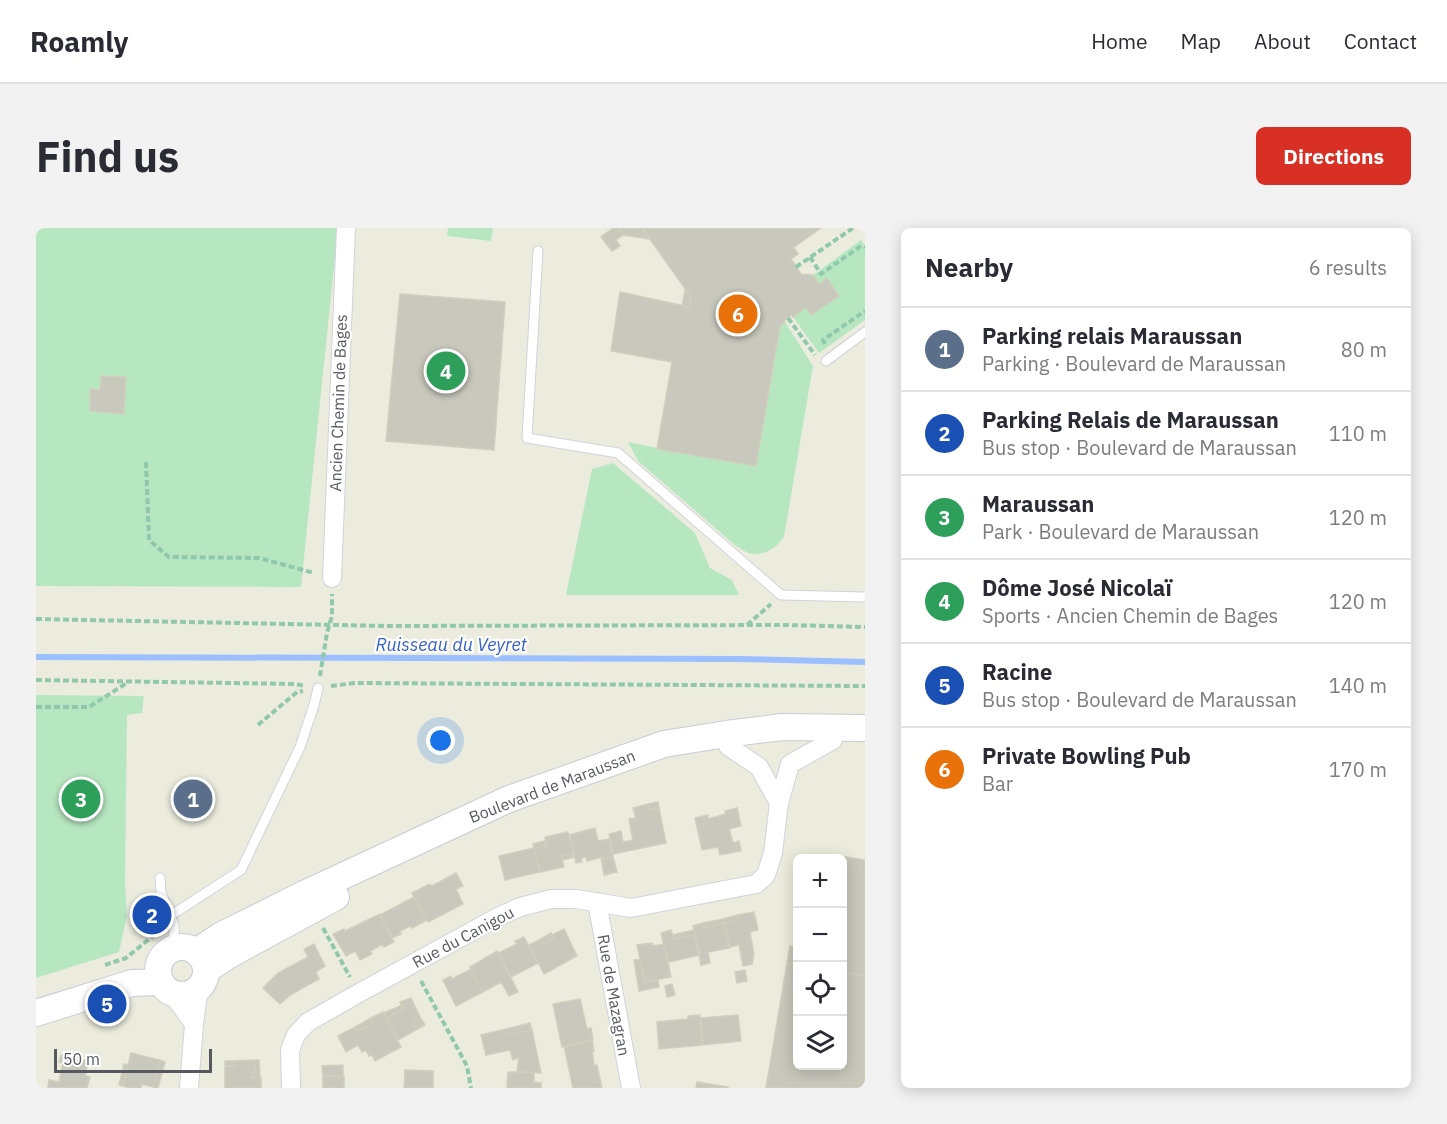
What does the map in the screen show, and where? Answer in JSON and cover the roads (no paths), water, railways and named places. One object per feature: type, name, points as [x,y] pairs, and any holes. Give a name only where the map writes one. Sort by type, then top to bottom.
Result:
[{"type":"main road","name":"Boulevard de Maraussan","points":[[179,960],[220,936],[304,894],[509,799],[664,744],[782,727],[865,728]]},
{"type":"main road","name":"Boulevard de Maraussan","points":[[36,1001],[132,970],[179,960],[229,955],[313,909],[513,811],[667,756],[783,739],[865,741]]},
{"type":"main road","points":[[36,1013],[132,983],[179,960]]},
{"type":"street","name":"Ancien Chemin de Bages","points":[[332,578],[346,228]]},
{"type":"street","name":"Rue du Canigou","points":[[291,1088],[290,1050],[296,1035],[308,1022],[520,907],[551,899],[576,899],[631,908],[756,884],[766,875],[774,853],[779,803],[790,764],[833,740]]},
{"type":"street","points":[[728,746],[759,766],[779,803]]},
{"type":"street","name":"Rue de Mazagran","points":[[597,902],[631,1088]]},
{"type":"street","points":[[179,960],[194,1024],[189,1088]]},
{"type":"street","points":[[179,960],[194,1024]]},
{"type":"lane","points":[[538,251],[527,438],[618,453],[782,595],[865,597]]},
{"type":"lane","points":[[826,361],[865,332]]},
{"type":"lane","points":[[179,960],[241,870],[300,747],[318,685]]},
{"type":"lane","points":[[160,878],[161,893],[179,960]]},
{"type":"waterway","name":"Ruisseau du Veyret","points":[[36,657],[739,659],[865,662]]},
{"type":"place","name":"Private Bowling Pub","points":[[738,314]]},
{"type":"place","name":"Dôme José Nicolaï","points":[[446,371]]},
{"type":"place","name":"Maraussan","points":[[81,799]]},
{"type":"place","name":"Parking relais Maraussan","points":[[193,799]]},
{"type":"place","name":"Parking Relais de Maraussan","points":[[152,915]]},
{"type":"place","name":"Racine","points":[[107,1004]]}]
